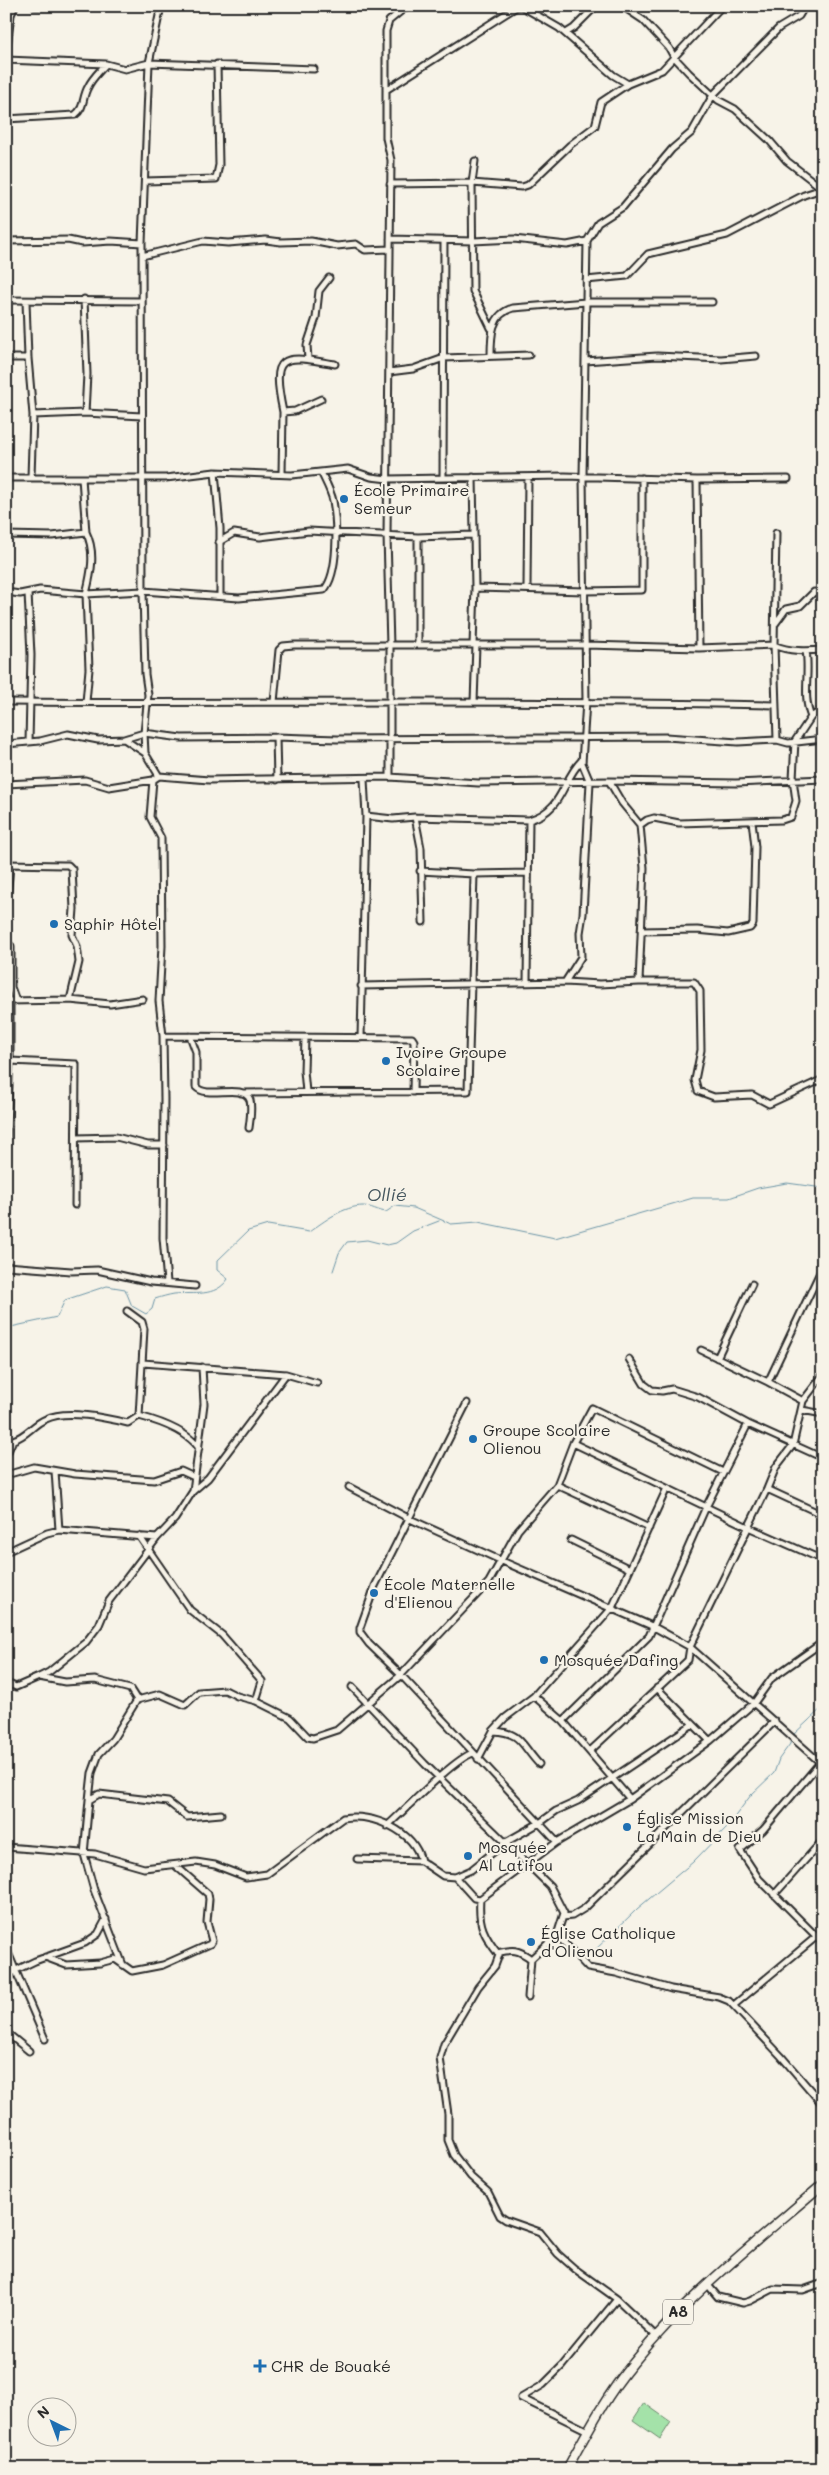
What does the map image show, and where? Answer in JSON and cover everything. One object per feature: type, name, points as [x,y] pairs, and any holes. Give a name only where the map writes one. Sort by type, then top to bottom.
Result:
[{"type":"main road","name":"A8","points":[[567,2469],[588,2430],[633,2363],[656,2336],[706,2284],[823,2184]]},
{"type":"street","points":[[6,55],[11,15],[15,6]]},
{"type":"street","points":[[35,6],[44,6]]},
{"type":"street","points":[[85,6],[103,6]]},
{"type":"street","points":[[145,753],[144,734],[148,702],[145,674],[143,591],[142,243],[149,63],[161,7],[149,6]]},
{"type":"street","points":[[390,778],[390,646],[387,536],[391,160],[386,138],[386,31],[389,21],[407,6]]},
{"type":"street","points":[[386,90],[520,6],[566,33],[613,75],[628,84]]},
{"type":"street","points":[[566,33],[574,28],[596,6]]},
{"type":"street","points":[[622,6],[642,20],[669,48],[674,58],[713,95],[735,110],[769,140],[787,161],[822,189]]},
{"type":"street","points":[[390,184],[472,183],[522,187],[528,185],[570,145],[595,126],[602,102],[628,84],[656,74],[674,58],[722,6]]},
{"type":"street","points":[[565,982],[581,957],[580,933],[583,914],[590,782],[584,773],[582,759],[587,645],[583,477],[587,241],[598,223],[623,207],[672,149],[692,132],[713,95],[780,28],[799,16],[806,6]]},
{"type":"street","points":[[6,60],[106,64],[125,68],[149,63],[314,68]]},
{"type":"street","points":[[6,119],[74,115],[80,111],[86,89],[91,81],[106,64]]},
{"type":"street","points":[[145,181],[216,179],[219,156],[217,64]]},
{"type":"street","points":[[475,161],[472,183],[473,291],[492,328],[491,355]]},
{"type":"street","points":[[586,280],[627,276],[648,254],[727,235],[804,195],[822,189]]},
{"type":"street","points":[[390,239],[473,241],[514,239],[567,245],[587,241]]},
{"type":"street","points":[[6,241],[68,240],[82,243],[110,241],[142,243]]},
{"type":"street","points":[[142,256],[203,241],[228,244],[266,240],[281,242],[311,241],[337,246],[356,244],[365,250],[390,249]]},
{"type":"street","points":[[443,477],[444,240]]},
{"type":"street","points":[[308,359],[307,345],[316,318],[319,291],[329,278]]},
{"type":"street","points":[[6,300],[84,299],[142,301]]},
{"type":"street","points":[[84,299],[87,374],[85,413]]},
{"type":"street","points":[[26,301],[33,415],[31,477]]},
{"type":"street","points":[[492,328],[505,311],[513,308],[586,302],[712,302]]},
{"type":"street","points":[[389,372],[413,369],[444,358],[529,355]]},
{"type":"street","points":[[585,361],[657,356],[721,359],[756,356]]},
{"type":"street","points":[[6,358],[28,358]]},
{"type":"street","points":[[282,474],[283,412],[278,386],[282,364],[288,358],[308,359],[335,364]]},
{"type":"street","points":[[283,412],[295,411],[321,399]]},
{"type":"street","points":[[33,415],[85,413],[142,416]]},
{"type":"street","points":[[6,478],[166,478],[215,472],[282,474],[348,469],[371,477],[388,479],[443,477],[583,477],[697,480],[788,479]]},
{"type":"street","points":[[215,472],[220,528],[218,542],[220,596]]},
{"type":"street","points":[[6,592],[28,593],[40,590],[86,594],[143,591],[266,597],[324,590],[330,580],[334,563],[335,532],[332,501],[321,472]]},
{"type":"street","points":[[473,477],[472,535],[475,588],[474,702]]},
{"type":"street","points":[[527,588],[528,477]]},
{"type":"street","points":[[82,478],[86,532],[92,551],[91,571],[86,594],[89,669],[86,702]]},
{"type":"street","points":[[475,588],[585,591],[642,590],[642,478]]},
{"type":"street","points":[[697,480],[699,648]]},
{"type":"street","points":[[218,542],[234,533],[260,537],[309,531],[418,537],[472,535]]},
{"type":"street","points":[[6,535],[52,536],[86,532]]},
{"type":"street","points":[[776,533],[774,645],[777,740]]},
{"type":"street","points":[[418,537],[418,644]]},
{"type":"street","points":[[775,625],[786,609],[800,606],[814,592],[823,593]]},
{"type":"street","points":[[28,593],[31,702],[29,742]]},
{"type":"street","points":[[274,702],[279,650],[283,646],[390,646],[418,644],[699,648],[774,645],[781,648],[806,651],[823,650]]},
{"type":"street","points":[[806,651],[809,670],[806,696],[811,717]]},
{"type":"street","points":[[6,702],[586,701],[775,705]]},
{"type":"street","points":[[640,825],[654,818],[679,823],[782,820],[791,817],[796,801],[793,779],[794,741],[811,717],[823,708]]},
{"type":"street","points":[[6,744],[29,742],[68,734],[98,740],[124,739],[144,734],[181,738],[276,736],[337,739],[584,737],[666,738],[738,742],[777,740],[788,743],[823,739]]},
{"type":"street","points":[[276,736],[277,780]]},
{"type":"street","points":[[124,739],[145,753],[159,776]]},
{"type":"street","points":[[366,816],[529,820],[539,817],[560,798],[573,769],[582,759]]},
{"type":"street","points":[[6,784],[85,780],[109,786],[153,780],[159,776],[209,780],[390,778],[478,783],[609,781],[736,783],[823,779]]},
{"type":"street","points":[[361,1038],[366,816],[364,779]]},
{"type":"street","points":[[153,780],[150,817],[161,838],[162,946],[159,1001],[163,1036],[163,1238],[167,1282]]},
{"type":"street","points":[[609,781],[622,804],[640,825],[644,868],[639,982]]},
{"type":"street","points":[[415,817],[420,834],[423,922]]},
{"type":"street","points":[[527,982],[529,820]]},
{"type":"street","points":[[641,931],[696,930],[728,934],[750,928],[753,917],[755,847],[752,821]]},
{"type":"street","points":[[6,909],[8,864],[68,865],[72,869],[74,909],[72,935],[77,946],[79,962],[70,1000]]},
{"type":"street","points":[[420,871],[474,874],[528,873]]},
{"type":"street","points":[[190,1036],[196,1052],[195,1082],[198,1090],[211,1093],[469,1090],[470,982],[475,918],[474,874]]},
{"type":"street","points":[[6,942],[11,946],[10,1061],[6,1146]]},
{"type":"street","points":[[361,986],[470,982],[696,984],[700,992],[701,1050],[695,1080],[696,1087],[704,1095],[714,1097],[752,1095],[769,1104],[823,1079]]},
{"type":"street","points":[[11,1001],[70,1000],[110,1004],[143,999]]},
{"type":"street","points":[[163,1036],[413,1039],[413,1092]]},
{"type":"street","points":[[305,1038],[304,1071],[306,1092]]},
{"type":"street","points":[[10,1061],[76,1064],[75,1205]]},
{"type":"street","points":[[241,1092],[250,1100],[249,1128]]},
{"type":"street","points":[[76,1138],[116,1138],[148,1145],[164,1145]]},
{"type":"street","points":[[6,1266],[97,1270],[151,1282],[195,1286]]},
{"type":"street","points":[[768,1382],[823,1266]]},
{"type":"street","points":[[717,1358],[752,1284]]},
{"type":"street","points":[[6,1456],[13,1440],[22,1437],[45,1419],[95,1416],[128,1423],[138,1416],[144,1329],[142,1322],[127,1312]]},
{"type":"street","points":[[700,1350],[768,1382],[802,1401]]},
{"type":"street","points":[[629,1359],[644,1384],[652,1390],[682,1391],[707,1401],[748,1424],[823,1458]]},
{"type":"street","points":[[143,1363],[286,1374],[317,1383]]},
{"type":"street","points":[[193,1491],[204,1404],[202,1367]]},
{"type":"street","points":[[6,1682],[16,1687],[49,1672],[86,1642],[100,1625],[109,1601],[157,1538],[175,1519],[193,1491],[208,1478],[286,1374]]},
{"type":"street","points":[[590,1751],[688,1660],[690,1647],[776,1467],[793,1445],[802,1410],[802,1401],[823,1375]]},
{"type":"street","points":[[467,1403],[375,1586],[360,1632],[369,1644],[401,1675],[478,1759],[541,1822],[557,1842]]},
{"type":"street","points":[[123,1964],[84,1854],[92,1773],[99,1754],[113,1739],[137,1700],[160,1694],[185,1705],[199,1692],[225,1690],[290,1718],[308,1737],[313,1738],[337,1730],[401,1675],[489,1582],[518,1530],[557,1485],[573,1443],[592,1408],[723,1472]]},
{"type":"street","points":[[802,1410],[823,1414]]},
{"type":"street","points":[[138,1416],[170,1428],[195,1442],[199,1448]]},
{"type":"street","points":[[563,1721],[649,1636],[706,1507],[748,1424]]},
{"type":"street","points":[[573,1443],[748,1527],[823,1560]]},
{"type":"street","points":[[6,1475],[34,1467],[55,1471],[154,1480],[181,1471],[194,1477]]},
{"type":"street","points":[[55,1471],[59,1530]]},
{"type":"street","points":[[557,1485],[649,1528]]},
{"type":"street","points":[[349,1487],[502,1561],[654,1627],[690,1647],[822,1762],[769,1823],[740,1850],[759,1879],[823,1943]]},
{"type":"street","points":[[478,1759],[493,1731],[505,1718],[534,1696],[612,1608],[667,1488]]},
{"type":"street","points":[[767,1489],[823,1515]]},
{"type":"street","points":[[6,1552],[47,1533],[59,1530],[157,1538]]},
{"type":"street","points":[[139,1536],[190,1610],[222,1635],[262,1681],[256,1702]]},
{"type":"street","points":[[571,1540],[630,1569]]},
{"type":"street","points":[[455,1877],[474,1898],[480,1899],[557,1842],[630,1798],[710,1741],[754,1703],[772,1678],[823,1642]]},
{"type":"street","points":[[39,1677],[65,1682],[95,1680],[119,1685],[130,1689],[137,1700]]},
{"type":"street","points":[[352,1687],[440,1778],[550,1886],[561,1904],[563,1917],[557,1935],[531,1959],[528,1997]]},
{"type":"street","points":[[657,1688],[710,1741]]},
{"type":"street","points":[[534,1696],[563,1721],[613,1776],[630,1798]]},
{"type":"street","points":[[563,1917],[572,1916],[585,1908],[775,1722]]},
{"type":"street","points":[[358,1859],[421,1861],[443,1876],[455,1877],[471,1870],[506,1842],[556,1811],[578,1801],[693,1724]]},
{"type":"street","points":[[493,1731],[514,1734],[539,1764]]},
{"type":"street","points":[[387,1826],[466,1755],[473,1753]]},
{"type":"street","points":[[89,1800],[99,1794],[135,1797],[168,1802],[188,1817],[221,1814]]},
{"type":"street","points":[[6,1847],[84,1854],[144,1868],[176,1866],[196,1862],[215,1865],[246,1877],[267,1874],[343,1818],[357,1816],[368,1817],[410,1839],[419,1853],[421,1861]]},
{"type":"street","points":[[774,1895],[823,1840]]},
{"type":"street","points":[[45,1957],[66,1966],[100,1963],[115,1959],[132,1971],[163,1965],[207,1946],[212,1941],[207,1922],[208,1894],[176,1866]]},
{"type":"street","points":[[480,1899],[479,1911],[485,1938],[499,1955],[495,1966],[478,1987],[444,2044],[440,2058],[448,2114],[448,2140],[454,2155],[471,2177],[488,2192],[500,2216],[540,2232],[558,2254],[575,2269],[617,2299],[656,2336]]},
{"type":"street","points":[[6,1975],[45,1957],[85,1943],[98,1934],[106,1919]]},
{"type":"street","points":[[557,1935],[588,1968],[616,1973],[671,1989],[719,1997],[734,2005],[823,2106]]},
{"type":"street","points":[[734,2005],[816,1937]]},
{"type":"street","points":[[6,1948],[45,2039]]},
{"type":"street","points":[[497,1953],[512,1949],[520,1950],[531,1959]]},
{"type":"street","points":[[6,2032],[30,2051]]},
{"type":"street","points":[[817,2097],[823,2092]]},
{"type":"street","points":[[706,2284],[718,2297],[747,2303],[773,2289],[803,2290],[823,2283]]},
{"type":"street","points":[[588,2430],[521,2398],[543,2385],[562,2366],[617,2299]]},
{"type":"green space","points":[[644,2403],[671,2422],[660,2439],[633,2420]]},
{"type":"waterway","name":"Ollié","points":[[6,1328],[57,1317],[65,1300],[107,1286],[125,1289],[132,1306],[146,1314],[152,1309],[155,1299],[174,1294],[210,1292],[223,1285],[228,1279],[217,1270],[217,1261],[248,1231],[268,1225],[309,1232],[334,1215],[356,1207],[366,1206],[386,1212],[395,1206],[414,1208],[451,1224],[478,1222],[555,1238],[693,1198],[729,1198],[758,1188],[787,1183],[823,1188]]},
{"type":"waterway","points":[[333,1271],[339,1253],[347,1242],[367,1240],[387,1245],[396,1243],[413,1231],[439,1221]]},
{"type":"waterway","points":[[793,1735],[823,1707]]},
{"type":"waterway","points":[[588,1957],[637,1909],[693,1862],[727,1827],[751,1795],[774,1773],[779,1759],[790,1744],[791,1738]]},
{"type":"place","name":"École Primaire Semeur","points":[[344,499]]},
{"type":"place","name":"Saphir Hôtel","points":[[54,924]]},
{"type":"place","name":"Ivoire Groupe Scolaire","points":[[386,1061]]},
{"type":"place","name":"Groupe Scolaire Olienou","points":[[473,1439]]},
{"type":"place","name":"École Maternelle d'Elienou","points":[[374,1593]]},
{"type":"place","name":"Mosquée Dafing","points":[[544,1660]]},
{"type":"place","name":"Église Mission La Main de Dieu","points":[[627,1827]]},
{"type":"place","name":"Mosquée Al Latifou","points":[[468,1856]]},
{"type":"place","name":"Église Catholique d'Olienou","points":[[531,1942]]},
{"type":"place","name":"CHR de Bouaké","points":[[260,2366]]}]
